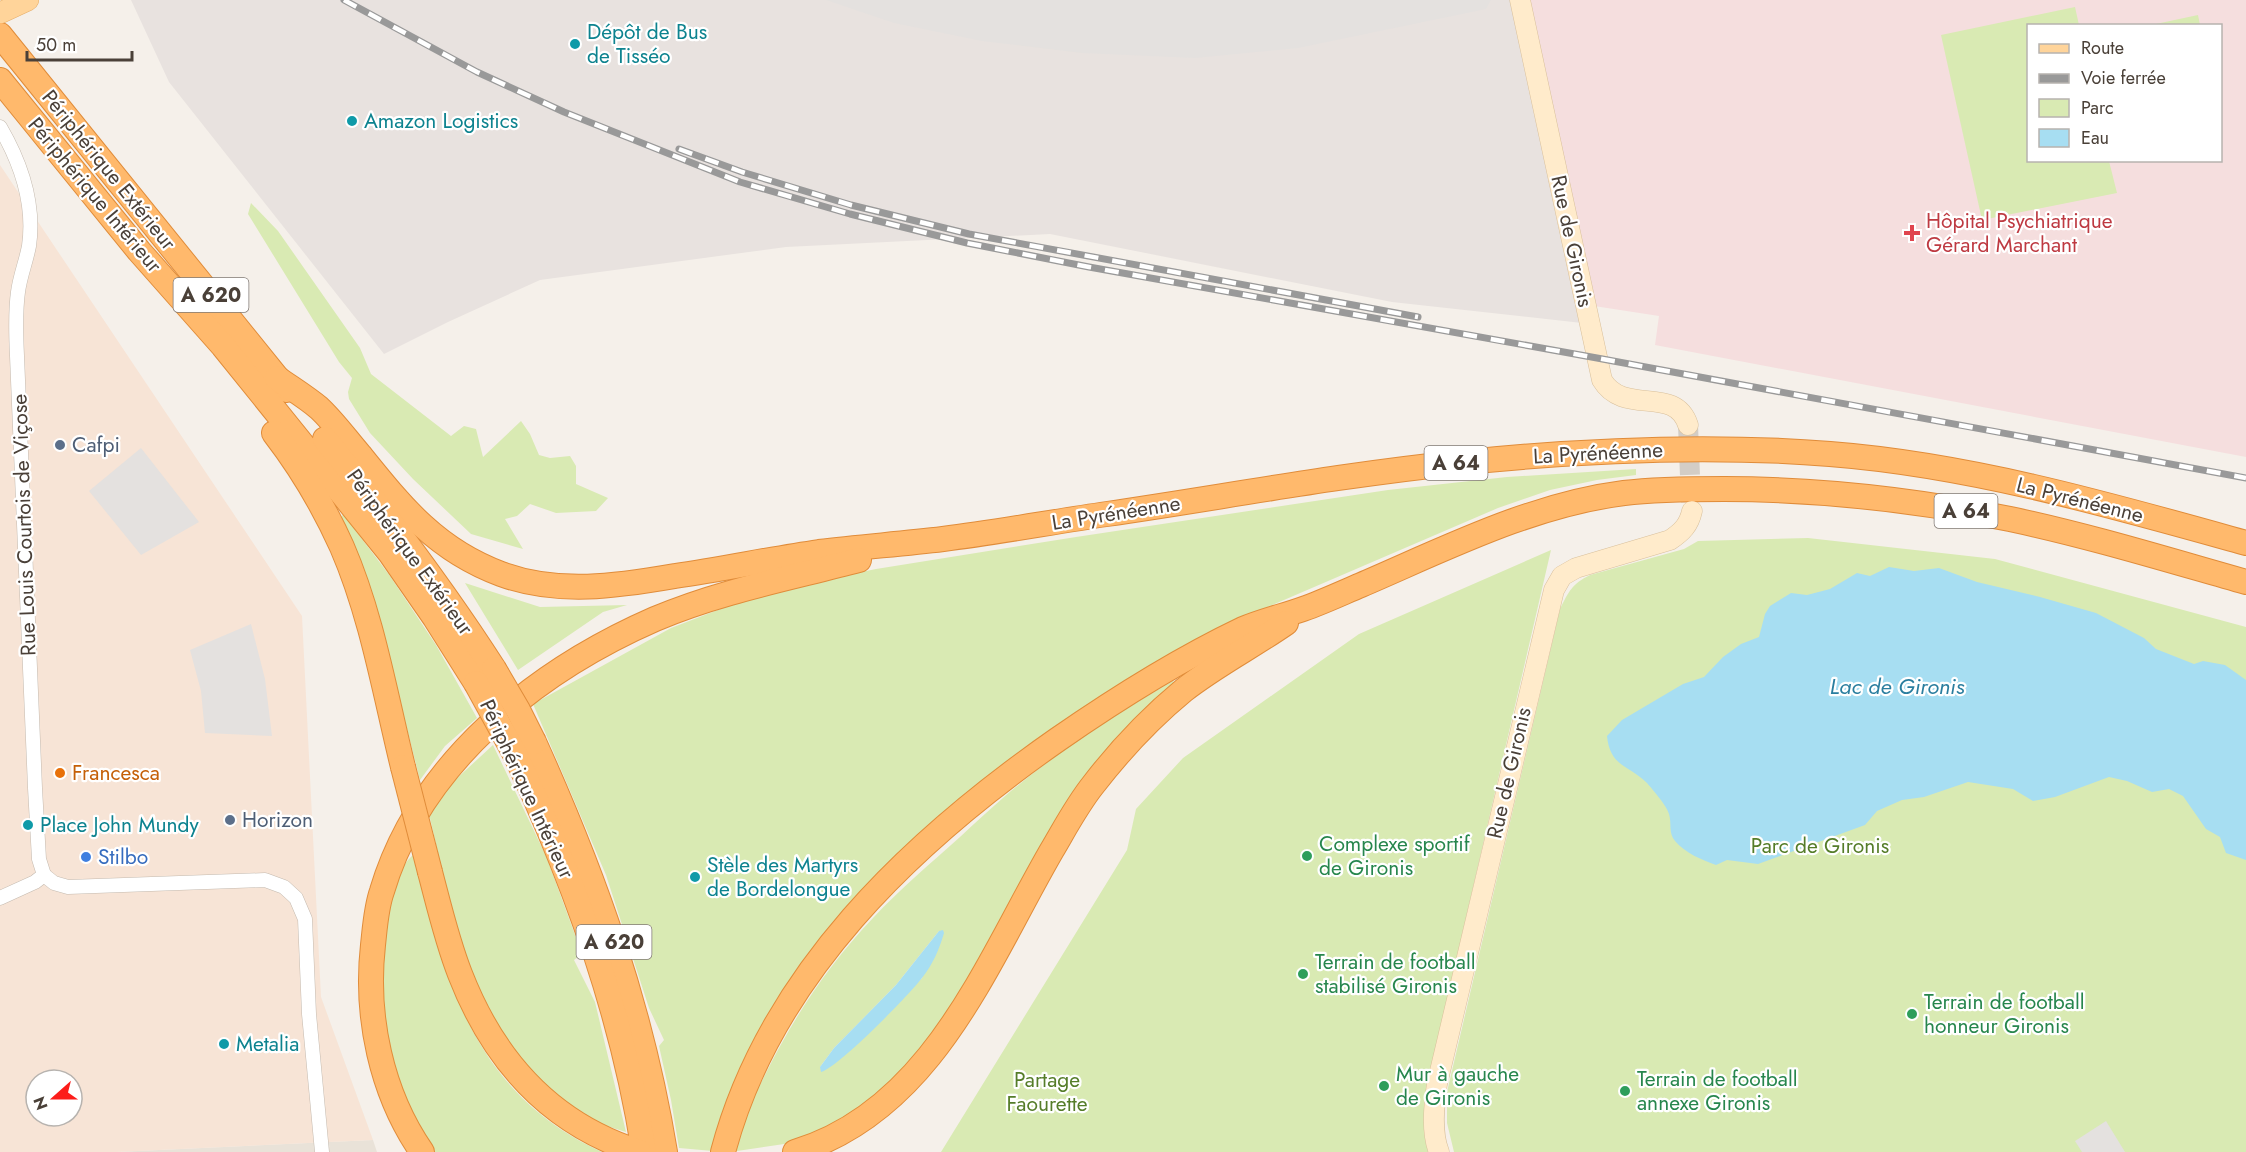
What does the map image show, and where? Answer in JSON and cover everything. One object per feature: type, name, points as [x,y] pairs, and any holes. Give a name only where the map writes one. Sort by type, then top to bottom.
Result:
[{"type":"highway","name":"Périphérique Extérieur","points":[[0,35],[405,540],[453,606],[485,676]]},
{"type":"highway","name":"Périphérique Intérieur","points":[[0,80],[139,251],[223,346],[390,553],[435,618],[485,676],[525,749],[546,820],[571,881],[611,999],[628,1066],[644,1152]]},
{"type":"highway","points":[[223,346],[231,376],[289,453],[317,499],[342,548],[359,593],[372,639],[430,872],[459,973],[475,1009],[494,1042],[519,1076],[552,1108],[611,1142],[639,1152]]},
{"type":"highway","points":[[277,378],[320,409],[410,516],[441,543],[500,574],[528,582],[595,587],[646,581],[819,552],[946,538]]},
{"type":"highway","name":"La Pyrénéenne","points":[[946,538],[1351,476],[1564,453],[1700,448],[1835,454],[1931,467],[2014,483],[2134,512],[2246,543]]},
{"type":"highway","name":"La Pyrénéenne","points":[[1306,609],[1516,518],[1565,504],[1624,493],[1678,489],[1832,492],[1935,506],[2015,520],[2130,549],[2246,582]]},
{"type":"highway","points":[[422,1152],[398,1109],[385,1074],[376,1040],[370,966],[381,893],[394,856],[410,822],[428,793],[498,717],[544,681],[603,645],[655,619],[761,584],[946,538]]},
{"type":"highway","points":[[723,1152],[738,1103],[764,1044],[805,977],[872,897],[935,836],[1031,758],[1136,688],[1248,627],[1306,609]]},
{"type":"highway","points":[[795,1152],[833,1138],[860,1122],[911,1077],[939,1045],[970,998],[1070,818],[1091,786],[1126,745],[1185,690],[1306,609]]},
{"type":"highway","name":"A 620","points":[[525,749],[577,842],[610,930],[648,1062],[665,1152]]},
{"type":"main road","points":[[0,13],[28,0]]},
{"type":"street","name":"Rue de Gironis","points":[[1520,0],[1602,380],[1611,392],[1624,398],[1671,405],[1685,416],[1688,425]]},
{"type":"street","name":"Rue Louis Courtois de Viçose","points":[[0,129],[18,163],[28,197],[30,225],[29,244],[16,306],[17,356],[35,788],[39,859],[44,875]]},
{"type":"street","name":"Rue de Gironis","points":[[1439,1152],[1436,1143],[1435,1101],[1442,1059],[1554,590],[1562,576],[1576,568],[1670,540],[1680,534],[1689,521],[1692,511]]},
{"type":"street","points":[[0,898],[35,882],[44,875],[54,883],[68,887],[265,880],[284,887],[296,898],[305,920],[309,1014],[322,1152]]},
{"type":"street","name":"Rue de Gironis","points":[[1435,1122],[1445,1152]]},
{"type":"shaded area","points":[[131,0],[1512,0],[1582,323],[1392,302],[1050,234],[786,247],[540,280],[384,354],[169,82]]},
{"type":"shaded area","points":[[826,0],[1491,0],[1486,9],[1298,48],[1195,58],[1082,53],[982,41],[894,23]]},
{"type":"shaded area","name":"Hôpital Psychiatrique Gérard Marchant","points":[[1529,0],[2246,0],[2246,457],[1655,345],[1659,316],[1594,306]]},
{"type":"shaded area","points":[[0,165],[302,616],[321,997],[373,1140],[116,1152],[0,1152]]},
{"type":"shaded area","points":[[141,448],[199,522],[141,555],[89,491]]},
{"type":"shaded area","points":[[251,624],[265,679],[272,736],[205,733],[201,691],[190,650]]},
{"type":"shaded area","points":[[2106,1121],[2125,1152],[2082,1152],[2075,1141]]},
{"type":"shaded area","points":[[373,1140],[377,1152],[116,1152]]},
{"type":"green space","points":[[2075,7],[2079,24],[2027,24],[2027,162],[2109,162],[2117,193],[1982,220],[1941,35]]},
{"type":"green space","points":[[2198,15],[2200,24],[2156,24]]},
{"type":"green space","points":[[251,203],[278,231],[360,348],[371,374],[451,436],[464,426],[476,429],[483,457],[521,421],[530,434],[539,455],[550,458],[570,456],[576,466],[576,484],[608,498],[596,511],[556,513],[530,504],[517,516],[505,519],[523,549],[471,534],[413,479],[370,433],[349,399],[348,392],[352,378],[339,362],[248,214]]},
{"type":"green space","points":[[1636,469],[1636,475],[1550,490],[1498,508],[1254,613],[1151,668],[812,951],[751,1046],[728,1096],[713,1151],[679,1148],[659,1046],[664,1040],[649,1008],[606,875],[533,704],[671,628],[736,603],[802,584],[876,569],[1388,490],[1507,477]]},
{"type":"green space","points":[[343,514],[390,576],[436,645],[477,718],[445,746],[420,780],[385,642],[340,520]]},
{"type":"green space","name":"Parc de Gironis","points":[[1808,538],[1995,559],[2246,627],[2246,1152],[1454,1152],[1447,1123],[1447,1092],[1560,609],[1566,597],[1575,585],[1590,575],[1684,549],[1698,541]]},
{"type":"green space","name":"Complexe sportif de Gironis","points":[[1551,550],[1426,1091],[1428,1152],[941,1152],[1127,850],[1136,809],[1183,758],[1359,634]]},
{"type":"green space","points":[[465,583],[540,607],[627,605],[603,612],[518,670]]},
{"type":"green space","points":[[1173,681],[1175,684],[952,1009],[917,1055],[883,1090],[852,1115],[791,1143],[737,1151],[739,1133],[751,1102],[800,1012],[842,954],[883,907],[1023,781],[1107,721]],"holes":[[[939,931],[922,978],[869,1032],[820,1067],[834,1048],[896,985]]]},
{"type":"green space","points":[[493,745],[547,858],[582,954],[574,960],[595,1002],[626,1132],[596,1122],[573,1110],[537,1079],[513,1051],[494,1020],[465,954],[445,885],[429,814],[454,781]]},
{"type":"green space","points":[[413,855],[438,946],[453,989],[472,1029],[494,1065],[523,1098],[558,1127],[602,1152],[434,1152],[417,1125],[404,1096],[394,1066],[383,1004],[382,972],[390,909],[400,873]]},
{"type":"water","name":"Lac de Gironis","points":[[1889,567],[1914,571],[1939,568],[1977,582],[2096,613],[2144,638],[2156,649],[2194,664],[2203,661],[2225,665],[2246,680],[2246,860],[2226,853],[2220,837],[2206,829],[2183,796],[2169,789],[2152,792],[2127,781],[2109,777],[2055,797],[2033,801],[2013,789],[1968,782],[1924,797],[1902,800],[1877,811],[1865,825],[1758,864],[1727,860],[1716,865],[1684,849],[1673,838],[1669,814],[1663,803],[1647,783],[1616,760],[1607,736],[1622,720],[1683,684],[1704,677],[1723,657],[1741,644],[1759,637],[1765,614],[1770,606],[1791,593],[1807,595],[1830,589],[1857,573],[1870,576]]},
{"type":"water","points":[[943,930],[944,933],[935,957],[926,973],[914,987],[857,1045],[821,1072],[820,1067],[834,1048],[896,985],[939,931]]},
{"type":"tunnel","points":[[1688,425],[1691,502]]},
{"type":"railway","points":[[344,0],[477,72],[564,112],[740,182],[850,214],[967,243],[1089,267],[2246,478]]},
{"type":"railway","points":[[679,149],[742,172],[851,205],[969,234],[1418,317]]},
{"type":"place","name":"Dépôt de Bus de Tisséo","points":[[575,44]]},
{"type":"place","name":"Amazon Logistics","points":[[352,121]]},
{"type":"place","name":"Hôpital Psychiatrique Gérard Marchant","points":[[1912,233]]},
{"type":"place","name":"Cafpi","points":[[60,445]]},
{"type":"place","name":"Francesca","points":[[60,773]]},
{"type":"place","name":"Horizon","points":[[230,820]]},
{"type":"place","name":"Place John Mundy","points":[[28,825]]},
{"type":"place","name":"Complexe sportif de Gironis","points":[[1307,856]]},
{"type":"place","name":"Stilbo","points":[[86,857]]},
{"type":"place","name":"Stèle des Martyrs de Bordelongue","points":[[695,877]]},
{"type":"place","name":"Terrain de football stabilisé Gironis","points":[[1303,974]]},
{"type":"place","name":"Terrain de football honneur Gironis","points":[[1912,1014]]},
{"type":"place","name":"Metalia","points":[[224,1044]]},
{"type":"place","name":"Mur à gauche de Gironis","points":[[1384,1086]]},
{"type":"place","name":"Terrain de football annexe Gironis","points":[[1625,1091]]},
{"type":"park label","name":"Partage Faourette","points":[[1047,1092]]}]
